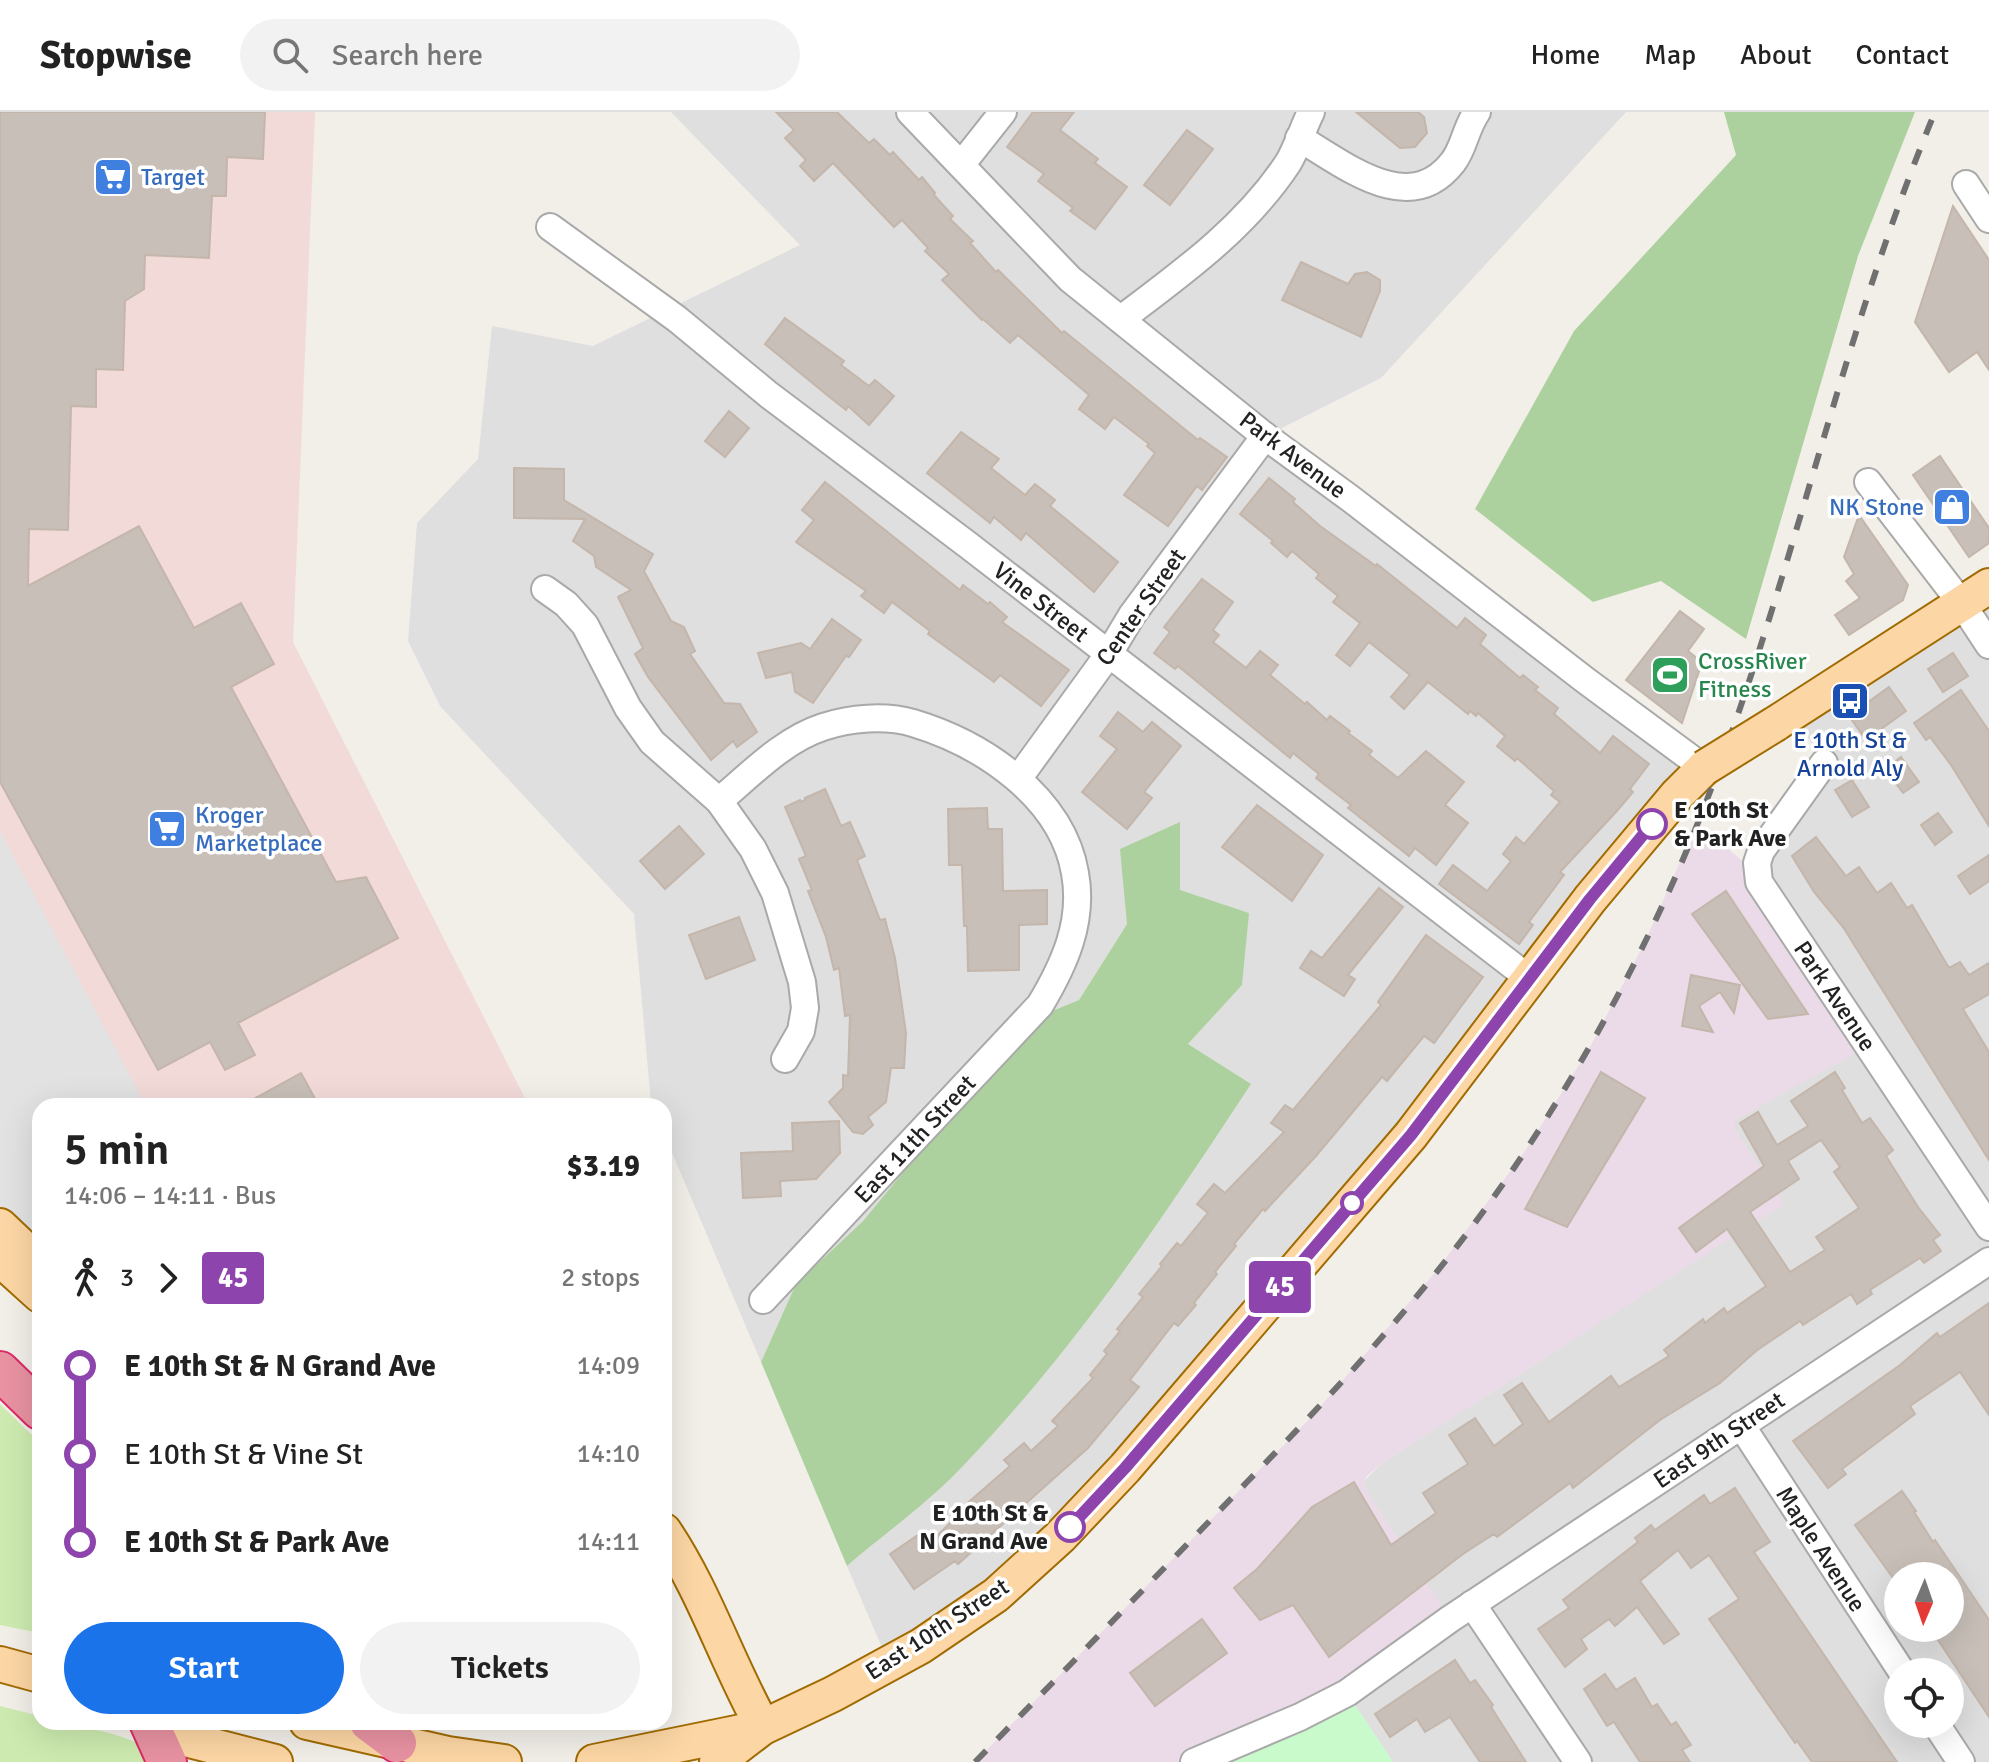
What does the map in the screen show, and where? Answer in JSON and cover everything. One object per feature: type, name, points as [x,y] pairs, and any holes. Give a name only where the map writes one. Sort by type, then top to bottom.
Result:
[{"type":"highway","points":[[0,1371],[32,1402]]},
{"type":"highway","points":[[153,1730],[167,1762]]},
{"type":"main road","name":"East 10th Street","points":[[717,1762],[763,1727],[833,1694],[921,1646],[996,1595],[1060,1537],[1125,1468],[1411,1135],[1590,899],[1677,795],[1704,768],[1976,595]]},
{"type":"main road","points":[[0,1226],[32,1256]]},
{"type":"main road","points":[[0,1259],[32,1288]]},
{"type":"main road","points":[[672,1545],[711,1616],[744,1693],[763,1727]]},
{"type":"main road","points":[[0,1664],[32,1673]]},
{"type":"main road","name":"East 10th Street","points":[[594,1762],[763,1727]]},
{"type":"main road","points":[[168,1730],[174,1736],[275,1762]]},
{"type":"main road","points":[[383,1732],[448,1754],[504,1762]]},
{"type":"street","name":"Park Avenue","points":[[910,112],[1070,279],[1265,436],[1704,768]]},
{"type":"street","points":[[961,165],[1003,112]]},
{"type":"street","points":[[1121,319],[1203,258],[1253,208],[1289,161],[1311,112]]},
{"type":"street","points":[[1299,138],[1379,184],[1408,188],[1433,180],[1454,162],[1477,112]]},
{"type":"street","points":[[1966,184],[1989,219]]},
{"type":"street","name":"Vine Street","points":[[550,227],[677,319],[769,395],[1530,979]]},
{"type":"street","name":"Center Street","points":[[1018,779],[1108,655],[1132,615],[1265,436]]},
{"type":"street","points":[[1868,482],[1976,595],[1989,645]]},
{"type":"street","points":[[545,589],[566,604],[585,625],[628,708],[652,742],[719,801],[753,849],[775,893],[802,982],[805,1008],[801,1031],[785,1059]]},
{"type":"street","name":"East 11th Street","points":[[719,801],[786,746],[822,727],[867,718],[911,723],[964,744],[1018,779],[1041,800],[1070,850],[1076,877],[1073,935],[1059,973],[1040,1005],[763,1300]]},
{"type":"street","name":"Park Avenue","points":[[1824,763],[1761,851],[1757,863],[1759,882],[1989,1227]]},
{"type":"street","name":"East 9th Street","points":[[1194,1762],[1300,1717],[1347,1693],[1472,1604],[1989,1261]]},
{"type":"street","name":"Maple Avenue","points":[[1741,1425],[1893,1658]]},
{"type":"street","points":[[1472,1604],[1578,1762]]},
{"type":"street","points":[[1945,1738],[1961,1762]]},
{"type":"shaded area","points":[[0,112],[315,112],[293,642],[525,1098],[32,1098],[32,1130],[0,1226]]},
{"type":"shaded area","points":[[671,112],[1626,112],[1381,378],[1266,436],[1704,768],[1125,1468],[889,1664],[847,1566],[961,1468],[1250,1084],[1188,1044],[1241,985],[1127,924],[1079,1000],[1028,1022],[863,1221],[796,1284],[761,1362],[672,1153],[672,1098],[651,1098],[634,914],[440,706],[408,641],[417,523],[478,459],[492,326],[593,346],[800,245]]},
{"type":"shaded area","points":[[1989,586],[1989,1762],[1393,1762],[1347,1693],[1449,1619],[1363,1482],[1382,1463],[1783,1204],[1735,1130],[1757,873],[1824,764],[1793,713]]},
{"type":"shaded area","points":[[1697,823],[1757,873],[1868,1046],[1735,1120],[1735,1130],[1784,1204],[1382,1463],[1366,1477],[1367,1492],[1450,1619],[1347,1693],[1194,1762],[975,1762],[1313,1415],[1437,1270],[1523,1154],[1589,1049],[1644,944]]},
{"type":"shaded area","points":[[0,831],[142,1098],[32,1098],[32,1236],[0,1208]]},
{"type":"green space","points":[[1724,112],[1915,112],[1858,256],[1746,639],[1661,581],[1593,602],[1475,509],[1574,331],[1736,155]]},
{"type":"green space","points":[[1180,822],[1180,890],[1249,913],[1242,985],[1188,1044],[1251,1084],[1116,1282],[1042,1377],[949,1480],[847,1566],[761,1362],[796,1284],[863,1221],[1028,1021],[1079,1000],[1127,924],[1120,849]]},
{"type":"green space","points":[[0,1404],[32,1435],[32,1631],[0,1625]]},
{"type":"green space","points":[[1347,1693],[1393,1762],[1194,1762]]},
{"type":"green space","points":[[0,1706],[32,1714],[32,1730],[94,1730],[128,1739],[147,1750],[153,1762],[0,1762]]},
{"type":"building","name":"Kroger Marketplace","points":[[0,112],[265,112],[263,159],[227,157],[226,196],[212,196],[209,258],[145,255],[144,289],[125,301],[123,370],[96,369],[96,407],[71,406],[68,530],[29,529],[28,586],[139,526],[194,628],[241,603],[274,664],[231,687],[336,882],[366,877],[398,938],[238,1023],[255,1055],[225,1070],[210,1042],[158,1070],[0,782]]},
{"type":"building","points":[[776,112],[837,112],[869,143],[874,139],[890,155],[893,152],[919,180],[922,177],[953,216],[950,219],[973,241],[970,243],[996,272],[998,270],[1062,333],[1064,331],[1198,440],[1200,438],[1227,457],[1202,490],[1197,486],[1168,526],[1124,495],[1155,453],[1147,446],[1149,444],[1114,417],[1105,429],[1079,409],[1089,395],[1018,335],[1010,343],[982,320],[942,280],[949,274],[925,251],[928,248],[902,220],[894,227],[833,163],[814,181],[800,166],[806,160],[785,138],[794,130]]},
{"type":"building","points":[[1033,112],[1074,112],[1060,130],[1098,159],[1095,163],[1127,187],[1095,229],[1038,181],[1044,174],[1007,147]]},
{"type":"building","points":[[1356,112],[1418,112],[1424,117],[1427,133],[1415,147],[1400,148]]},
{"type":"building","points":[[1187,130],[1213,149],[1170,205],[1144,185]]},
{"type":"building","points":[[1953,206],[1989,260],[1989,370],[1977,352],[1949,372],[1915,322]]},
{"type":"building","points":[[1301,262],[1348,284],[1355,274],[1367,272],[1380,280],[1380,291],[1361,337],[1282,300]]},
{"type":"building","points":[[785,318],[844,361],[841,365],[869,386],[875,380],[894,396],[869,425],[765,344]]},
{"type":"building","points":[[729,411],[749,428],[725,457],[705,441]]},
{"type":"building","points":[[961,432],[999,459],[991,468],[1025,495],[1035,484],[1055,500],[1050,506],[1118,562],[1094,592],[1026,533],[1021,540],[994,517],[990,523],[927,473]]},
{"type":"building","points":[[1940,456],[1989,528],[1989,543],[1969,557],[1913,475]]},
{"type":"building","points":[[514,468],[564,469],[564,500],[653,554],[644,571],[671,621],[684,627],[695,651],[690,654],[724,703],[740,704],[757,732],[737,747],[733,741],[711,760],[648,677],[635,654],[643,648],[618,597],[631,590],[596,567],[594,556],[573,541],[585,519],[514,518]]},
{"type":"building","points":[[1269,478],[1295,499],[1293,502],[1320,526],[1377,564],[1457,628],[1465,618],[1486,635],[1480,644],[1520,678],[1523,675],[1538,687],[1535,690],[1558,708],[1554,714],[1600,753],[1613,736],[1649,764],[1630,789],[1633,792],[1560,872],[1564,875],[1529,922],[1533,925],[1519,944],[1439,884],[1453,865],[1487,891],[1511,861],[1503,854],[1516,837],[1524,844],[1560,802],[1551,795],[1554,791],[1517,758],[1515,761],[1497,746],[1505,736],[1478,713],[1476,716],[1470,711],[1468,714],[1428,682],[1404,709],[1391,697],[1410,675],[1369,642],[1350,666],[1336,655],[1360,623],[1333,602],[1338,596],[1316,578],[1319,574],[1292,551],[1287,557],[1240,514]]},
{"type":"building","points":[[825,482],[960,590],[963,585],[988,604],[990,602],[1007,617],[1002,622],[1069,670],[1041,706],[1000,675],[994,682],[928,634],[930,631],[892,602],[884,613],[861,596],[866,591],[796,542],[814,520],[802,510]]},
{"type":"building","points":[[1859,515],[1908,585],[1903,600],[1849,635],[1835,615],[1860,598],[1846,581],[1854,574],[1844,557]]},
{"type":"building","points":[[1202,579],[1233,602],[1213,630],[1219,635],[1213,642],[1246,668],[1260,651],[1278,665],[1270,675],[1327,720],[1330,716],[1350,731],[1348,733],[1372,751],[1369,755],[1398,778],[1426,751],[1464,782],[1445,805],[1468,823],[1436,865],[1415,848],[1409,856],[1348,808],[1351,805],[1316,778],[1319,774],[1293,753],[1290,758],[1178,666],[1175,669],[1154,653],[1170,632],[1164,627]]},
{"type":"building","points":[[1680,611],[1704,629],[1688,651],[1702,662],[1682,723],[1626,680]]},
{"type":"building","points":[[832,619],[861,640],[813,703],[795,692],[792,672],[766,678],[758,653],[801,643],[810,649]]},
{"type":"building","points":[[1953,653],[1968,676],[1943,692],[1928,669]]},
{"type":"building","points":[[1889,687],[1906,711],[1866,740],[1849,716]]},
{"type":"building","points":[[1961,690],[1989,731],[1989,826],[1951,765],[1930,737],[1926,740],[1914,723]]},
{"type":"building","points":[[1118,712],[1143,732],[1152,722],[1181,746],[1144,792],[1152,798],[1127,829],[1082,792],[1117,749],[1100,736]]},
{"type":"building","points":[[1901,757],[1919,782],[1903,793],[1885,769]]},
{"type":"building","points":[[1852,780],[1869,807],[1852,817],[1835,790]]},
{"type":"building","points":[[825,789],[841,826],[850,822],[865,856],[857,860],[880,920],[885,919],[895,958],[906,1033],[904,1068],[891,1068],[886,1102],[868,1117],[873,1125],[863,1134],[853,1132],[829,1102],[843,1088],[843,1075],[848,1076],[850,1015],[845,1016],[839,968],[834,970],[826,937],[808,891],[812,890],[799,859],[806,856],[785,807]]},
{"type":"building","points":[[1257,805],[1323,855],[1292,901],[1222,847]]},
{"type":"building","points":[[987,808],[988,829],[1002,829],[1003,891],[1047,890],[1047,924],[1019,925],[1019,970],[968,971],[962,865],[949,865],[948,809]]},
{"type":"building","points":[[1938,813],[1952,832],[1935,845],[1921,825]]},
{"type":"building","points":[[679,826],[704,854],[665,889],[640,861]]},
{"type":"building","points":[[1816,837],[1846,876],[1859,867],[1877,893],[1891,883],[1907,908],[1912,905],[1949,968],[1960,962],[1969,975],[1989,963],[1989,994],[1963,1009],[1989,1052],[1989,1160],[1843,927],[1814,892],[1792,856]]},
{"type":"building","points":[[1989,855],[1989,881],[1970,894],[1958,876]]},
{"type":"building","points":[[1379,888],[1403,907],[1348,975],[1355,979],[1344,996],[1300,968],[1311,951],[1322,958]]},
{"type":"building","points":[[1726,891],[1808,1014],[1768,1019],[1692,914]]},
{"type":"building","points":[[739,917],[755,960],[706,979],[689,935]]},
{"type":"building","points":[[1426,935],[1483,977],[1434,1043],[1424,1036],[1387,1081],[1382,1077],[1316,1156],[1265,1211],[1263,1209],[1234,1244],[1236,1246],[1194,1303],[1196,1305],[1178,1326],[1174,1323],[1130,1380],[1139,1387],[1088,1448],[958,1564],[955,1561],[914,1589],[890,1554],[918,1535],[926,1547],[958,1515],[956,1513],[1010,1466],[1004,1460],[1024,1443],[1031,1451],[1058,1426],[1052,1421],[1093,1378],[1090,1375],[1107,1354],[1104,1351],[1143,1297],[1139,1294],[1162,1266],[1160,1264],[1177,1243],[1181,1246],[1208,1213],[1197,1204],[1214,1184],[1225,1193],[1284,1132],[1271,1123],[1285,1105],[1293,1110],[1381,1005],[1378,1002]]},
{"type":"building","points":[[1691,975],[1740,985],[1734,1013],[1720,992],[1699,1006],[1713,1032],[1682,1026]]},
{"type":"building","points":[[1601,1072],[1645,1098],[1567,1227],[1525,1209]]},
{"type":"building","points":[[1835,1072],[1862,1123],[1870,1118],[1893,1150],[1886,1156],[1940,1235],[1933,1240],[1941,1251],[1924,1263],[1920,1258],[1870,1290],[1872,1294],[1857,1304],[1851,1294],[1803,1325],[1800,1321],[1756,1351],[1720,1383],[1660,1420],[1573,1488],[1570,1483],[1497,1537],[1494,1534],[1463,1554],[1329,1657],[1293,1605],[1260,1620],[1234,1588],[1257,1569],[1312,1507],[1354,1482],[1391,1545],[1436,1513],[1423,1493],[1468,1464],[1449,1435],[1475,1418],[1494,1446],[1523,1424],[1504,1395],[1522,1383],[1549,1422],[1611,1376],[1619,1387],[1669,1356],[1664,1350],[1703,1319],[1705,1323],[1724,1308],[1727,1313],[1766,1286],[1727,1229],[1696,1252],[1679,1228],[1764,1166],[1740,1123],[1758,1112],[1777,1145],[1808,1126],[1791,1101]],"holes":[[[1821,1140],[1840,1167],[1834,1172],[1859,1208],[1816,1237],[1825,1250],[1790,1272],[1750,1212],[1799,1179],[1788,1161]]]},
{"type":"building","points":[[301,1073],[315,1098],[256,1098]]},
{"type":"building","points":[[839,1121],[840,1153],[816,1179],[780,1181],[781,1196],[743,1198],[741,1153],[793,1151],[792,1123]]},
{"type":"building","points":[[1989,1303],[1989,1415],[1960,1372],[1910,1406],[1915,1414],[1842,1469],[1846,1474],[1828,1488],[1793,1441],[1900,1365],[1937,1333],[1940,1337]]},
{"type":"building","points":[[1735,1488],[1770,1542],[1754,1552],[1897,1762],[1812,1762],[1797,1741],[1795,1743],[1709,1619],[1739,1599],[1709,1555],[1691,1568],[1678,1550],[1640,1581],[1679,1634],[1664,1644],[1637,1607],[1615,1626],[1609,1619],[1581,1639],[1587,1649],[1565,1667],[1538,1629],[1569,1608],[1563,1600],[1638,1542],[1635,1538],[1651,1525],[1655,1530],[1704,1495],[1710,1504]]},
{"type":"building","points":[[1902,1491],[1933,1542],[1935,1540],[1950,1562],[1884,1562],[1884,1565],[1855,1525]]},
{"type":"building","points":[[1964,1583],[1989,1620],[1989,1717],[1964,1679],[1964,1658],[1950,1658],[1939,1642],[1964,1642]]},
{"type":"building","points":[[1202,1619],[1227,1653],[1155,1706],[1130,1673]]},
{"type":"building","points":[[1455,1660],[1470,1683],[1475,1680],[1493,1705],[1491,1707],[1526,1762],[1480,1762],[1450,1717],[1425,1732],[1417,1719],[1390,1737],[1375,1714]]},
{"type":"building","points":[[1605,1674],[1616,1690],[1635,1678],[1652,1707],[1657,1704],[1671,1725],[1676,1722],[1691,1745],[1682,1750],[1690,1762],[1640,1762],[1614,1722],[1607,1726],[1584,1689]]},
{"type":"railway","points":[[975,1762],[1284,1443],[1393,1324],[1494,1197],[1587,1051],[1661,908],[1715,778],[1779,588],[1866,300],[1935,112]]},
{"type":"bus line","name":"45","points":[[1070,1527],[1125,1468],[1411,1135],[1590,899],[1652,824]]},
{"type":"place","name":"Target","points":[[113,177]]},
{"type":"place","name":"NK Stone","points":[[1952,507]]},
{"type":"place","name":"CrossRiver Fitness","points":[[1670,675]]},
{"type":"place","name":"E 10th St & Arnold Aly","points":[[1850,701]]},
{"type":"place","name":"E 10th St & Park Ave","points":[[1652,824]]},
{"type":"place","name":"Kroger Marketplace","points":[[167,829]]},
{"type":"place","name":"E 10th St & N Grand Ave","points":[[1070,1527]]}]
